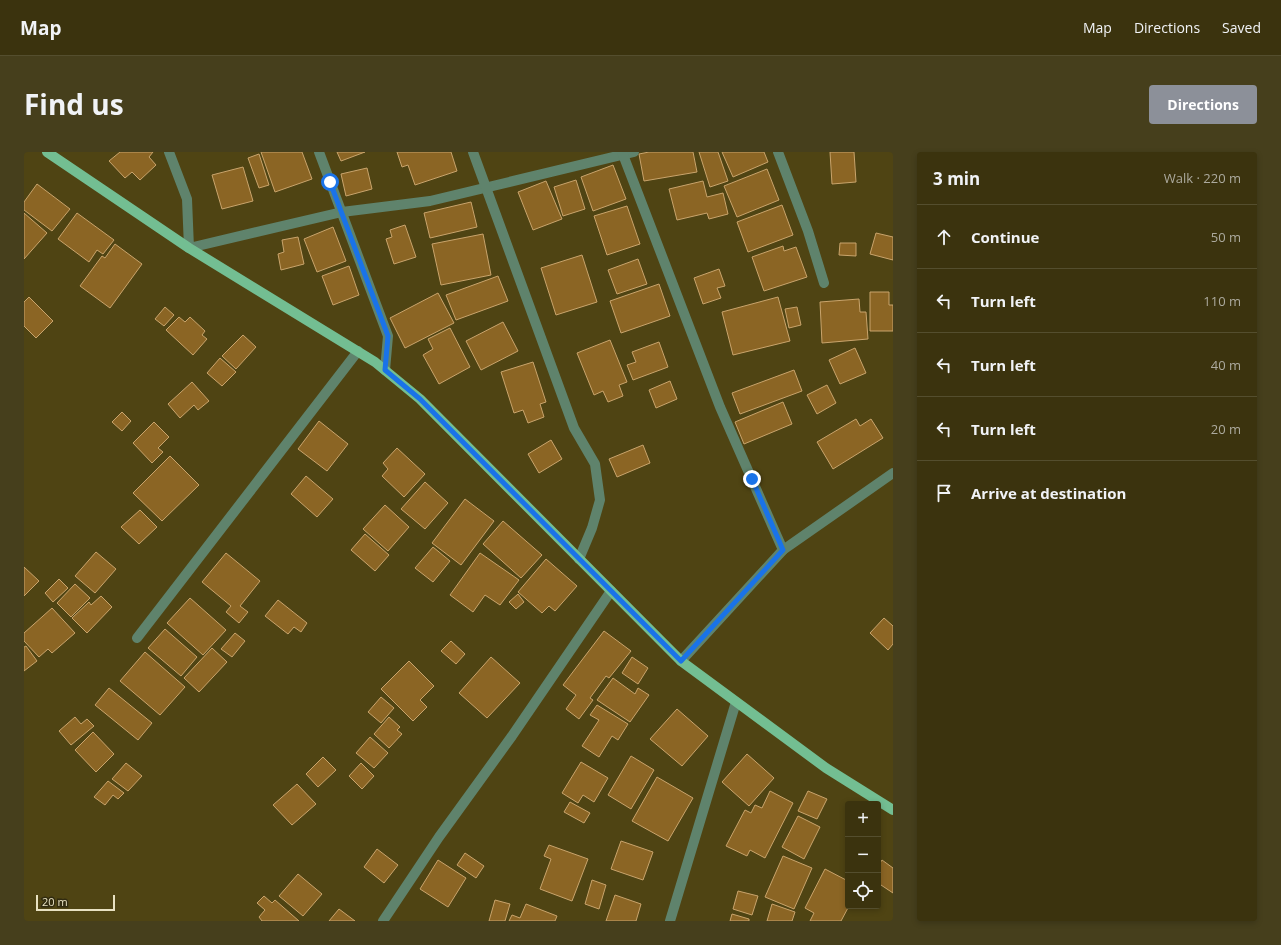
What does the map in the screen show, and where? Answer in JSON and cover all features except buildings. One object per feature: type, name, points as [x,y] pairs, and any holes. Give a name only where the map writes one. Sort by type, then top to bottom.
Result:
[{"type":"main road","points":[[47,152],[189,248],[375,362],[420,399],[681,661],[826,768],[893,810]]},
{"type":"street","points":[[169,152],[187,199],[189,248],[342,212],[430,201],[623,153],[634,152]]},
{"type":"street","points":[[319,152],[388,336],[385,370]]},
{"type":"street","points":[[473,152],[574,428],[594,464],[600,500],[592,528],[579,559]]},
{"type":"street","points":[[778,152],[808,231],[824,283]]},
{"type":"street","points":[[623,153],[720,407],[783,550]]},
{"type":"street","points":[[138,638],[358,351]]},
{"type":"street","points":[[681,661],[783,550],[893,473]]},
{"type":"street","points":[[383,921],[439,837],[512,736],[611,591]]},
{"type":"street","points":[[670,921],[736,702]]},
{"type":"route","points":[[330,182],[388,336],[385,370],[420,399],[681,661],[783,550],[752,479]]}]
